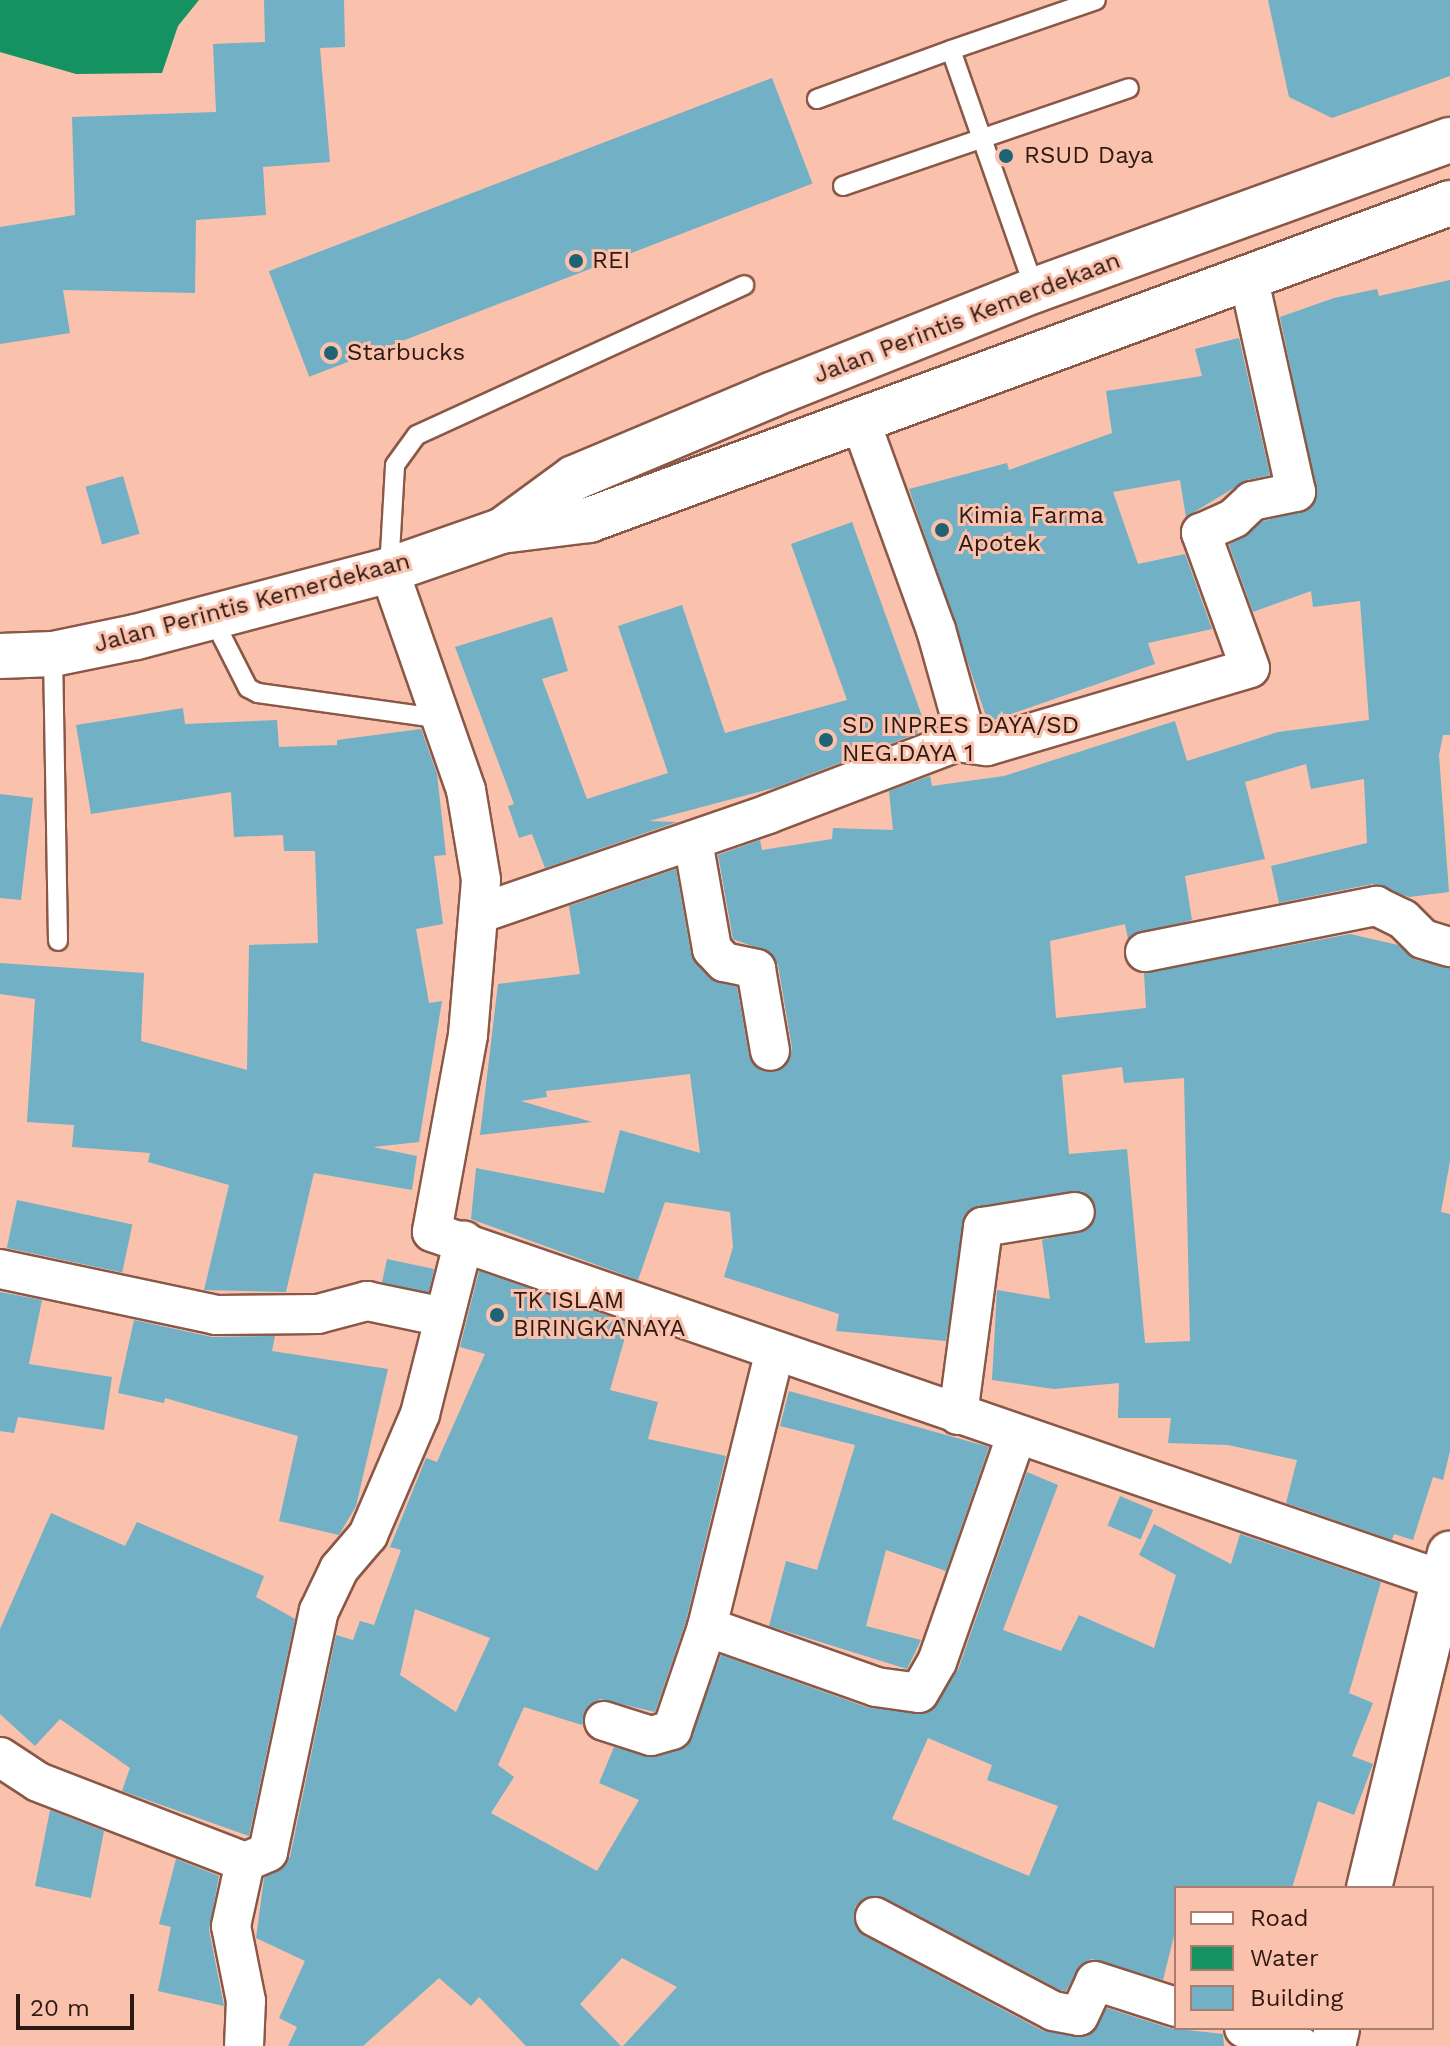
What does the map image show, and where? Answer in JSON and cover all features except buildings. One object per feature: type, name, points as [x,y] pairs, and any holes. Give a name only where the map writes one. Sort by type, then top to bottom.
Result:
[{"type":"main road","name":"Jalan Perintis Kemerdekaan","points":[[501,531],[574,478],[1025,294],[1450,140]]},
{"type":"main road","name":"Jalan Perintis Kemerdekaan","points":[[0,656],[53,654],[213,619],[389,570],[501,531],[589,520],[859,417],[1450,203]]},
{"type":"main road","points":[[1025,294],[1038,352]]},
{"type":"main road","points":[[1369,1886],[1447,1572]]},
{"type":"street","points":[[957,742],[987,746],[1250,668],[1201,533],[1234,518],[1252,501],[1296,492],[1248,276]]},
{"type":"street","points":[[481,913],[693,841],[957,742],[965,733],[963,713],[859,417]]},
{"type":"street","points":[[389,570],[443,719],[478,840],[481,913],[466,1050],[432,1232],[464,1240],[1016,1437],[1447,1572]]},
{"type":"street","points":[[693,841],[712,949],[724,962],[756,969],[770,1051]]},
{"type":"street","points":[[1145,952],[1376,906],[1397,915],[1423,939],[1450,947]]},
{"type":"street","points":[[958,1415],[983,1227],[1075,1212]]},
{"type":"street","points":[[0,1757],[38,1782],[245,1862],[268,1852],[300,1684],[326,1591],[368,1535],[420,1414],[464,1240]]},
{"type":"street","points":[[0,1269],[216,1315],[318,1314],[367,1301],[444,1317]]},
{"type":"street","points":[[604,1721],[651,1736],[672,1730],[707,1627],[775,1351]]},
{"type":"street","points":[[707,1627],[887,1691],[919,1693],[937,1662],[1016,1437]]},
{"type":"street","points":[[244,2046],[246,2001],[231,1926],[245,1862]]},
{"type":"street","points":[[875,1917],[1053,2011],[1079,2016],[1095,1981],[1174,2006]]},
{"type":"street","points":[[1250,2030],[1300,2046]]},
{"type":"lane","points":[[817,99],[1096,0]]},
{"type":"lane","points":[[951,50],[982,138],[1025,294]]},
{"type":"lane","points":[[843,186],[1129,88]]},
{"type":"lane","points":[[389,570],[395,465],[417,435],[744,285]]},
{"type":"lane","points":[[213,619],[248,688],[258,693],[443,719]]},
{"type":"lane","points":[[53,654],[58,941]]},
{"type":"water","points":[[0,0],[199,0],[178,26],[162,73],[76,74],[0,52]]},
{"type":"place","name":"RSUD Daya","points":[[1006,156]]},
{"type":"place","name":"REI","points":[[576,261]]},
{"type":"place","name":"Starbucks","points":[[331,353]]},
{"type":"place","name":"Kimia Farma Apotek","points":[[942,530]]},
{"type":"place","name":"SD INPRES DAYA/SD NEG.DAYA 1","points":[[826,740]]},
{"type":"place","name":"TK ISLAM BIRINGKANAYA","points":[[497,1315]]}]
